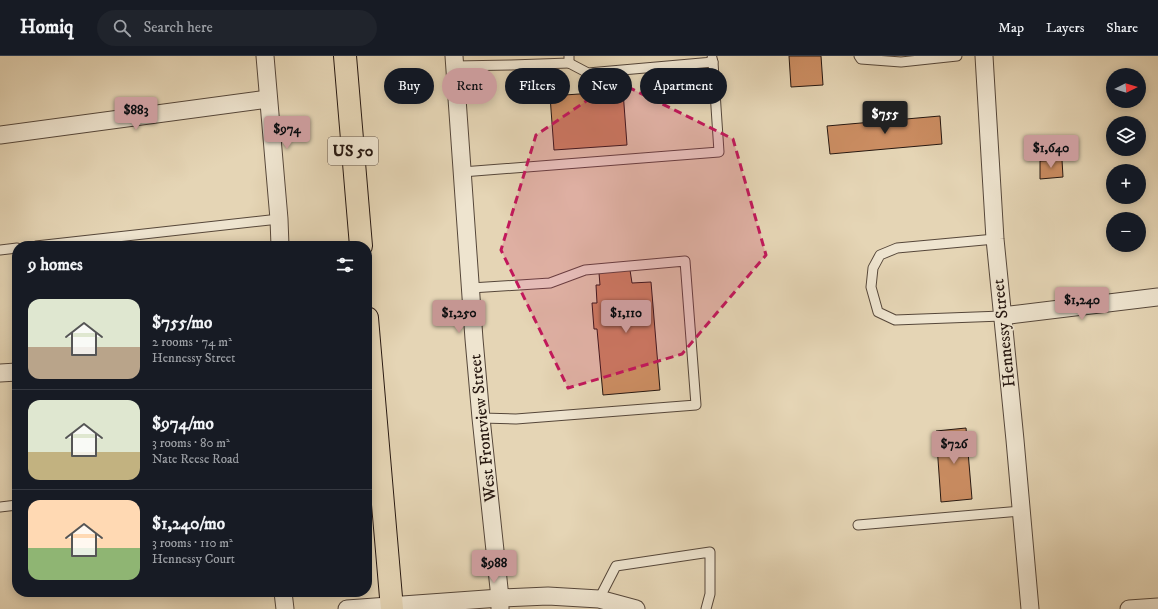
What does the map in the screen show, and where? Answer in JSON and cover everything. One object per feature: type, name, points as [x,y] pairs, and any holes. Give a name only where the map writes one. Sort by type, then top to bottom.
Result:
[{"type":"highway","name":"US 50","points":[[345,56],[361,241]]},
{"type":"highway","points":[[372,376],[392,607]]},
{"type":"street","points":[[265,56],[280,241]]},
{"type":"street","name":"Hennessy Street","points":[[984,56],[995,239],[1030,609]]},
{"type":"street","name":"West Frontview Street","points":[[454,61],[474,340],[500,604]]},
{"type":"street","points":[[0,135],[268,99]]},
{"type":"street","points":[[1002,316],[1158,298]]},
{"type":"street","points":[[0,374],[12,373]]},
{"type":"street","points":[[347,609],[500,604],[548,596],[600,599],[636,609]]},
{"type":"street","points":[[284,597],[285,609]]},
{"type":"street","points":[[1129,609],[1158,607]]},
{"type":"lane","points":[[859,56],[861,59],[901,62],[957,56]]},
{"type":"lane","points":[[454,61],[511,66],[569,60],[588,73],[712,59],[719,152],[462,172]]},
{"type":"lane","points":[[81,241],[279,219]]},
{"type":"lane","points":[[995,239],[897,248],[880,255],[873,268],[871,287],[878,312],[896,320],[1002,316]]},
{"type":"lane","points":[[0,250],[12,249]]},
{"type":"lane","points":[[471,288],[550,283],[585,270],[685,261],[696,405],[516,419],[481,418]]},
{"type":"lane","points":[[0,507],[12,506]]},
{"type":"lane","points":[[858,525],[1021,511]]},
{"type":"lane","points":[[600,599],[616,566],[710,552],[710,594],[706,609]]},
{"type":"highlighted area","points":[[616,81],[733,139],[766,255],[682,354],[568,388],[501,250],[536,135]]},
{"type":"building","points":[[789,56],[821,56],[823,85],[791,87]]},
{"type":"building","points":[[578,94],[578,104],[624,104],[627,145],[554,150],[551,104],[570,104],[570,95]]},
{"type":"building","points":[[940,116],[942,144],[830,154],[827,126]]},
{"type":"building","points":[[1062,160],[1063,177],[1040,179],[1040,161]]},
{"type":"building","points":[[630,270],[632,283],[651,282],[660,390],[603,395],[597,329],[594,329],[592,303],[597,303],[596,285],[600,285],[599,273]]},
{"type":"building","points":[[966,428],[972,499],[941,502],[936,431]]}]
